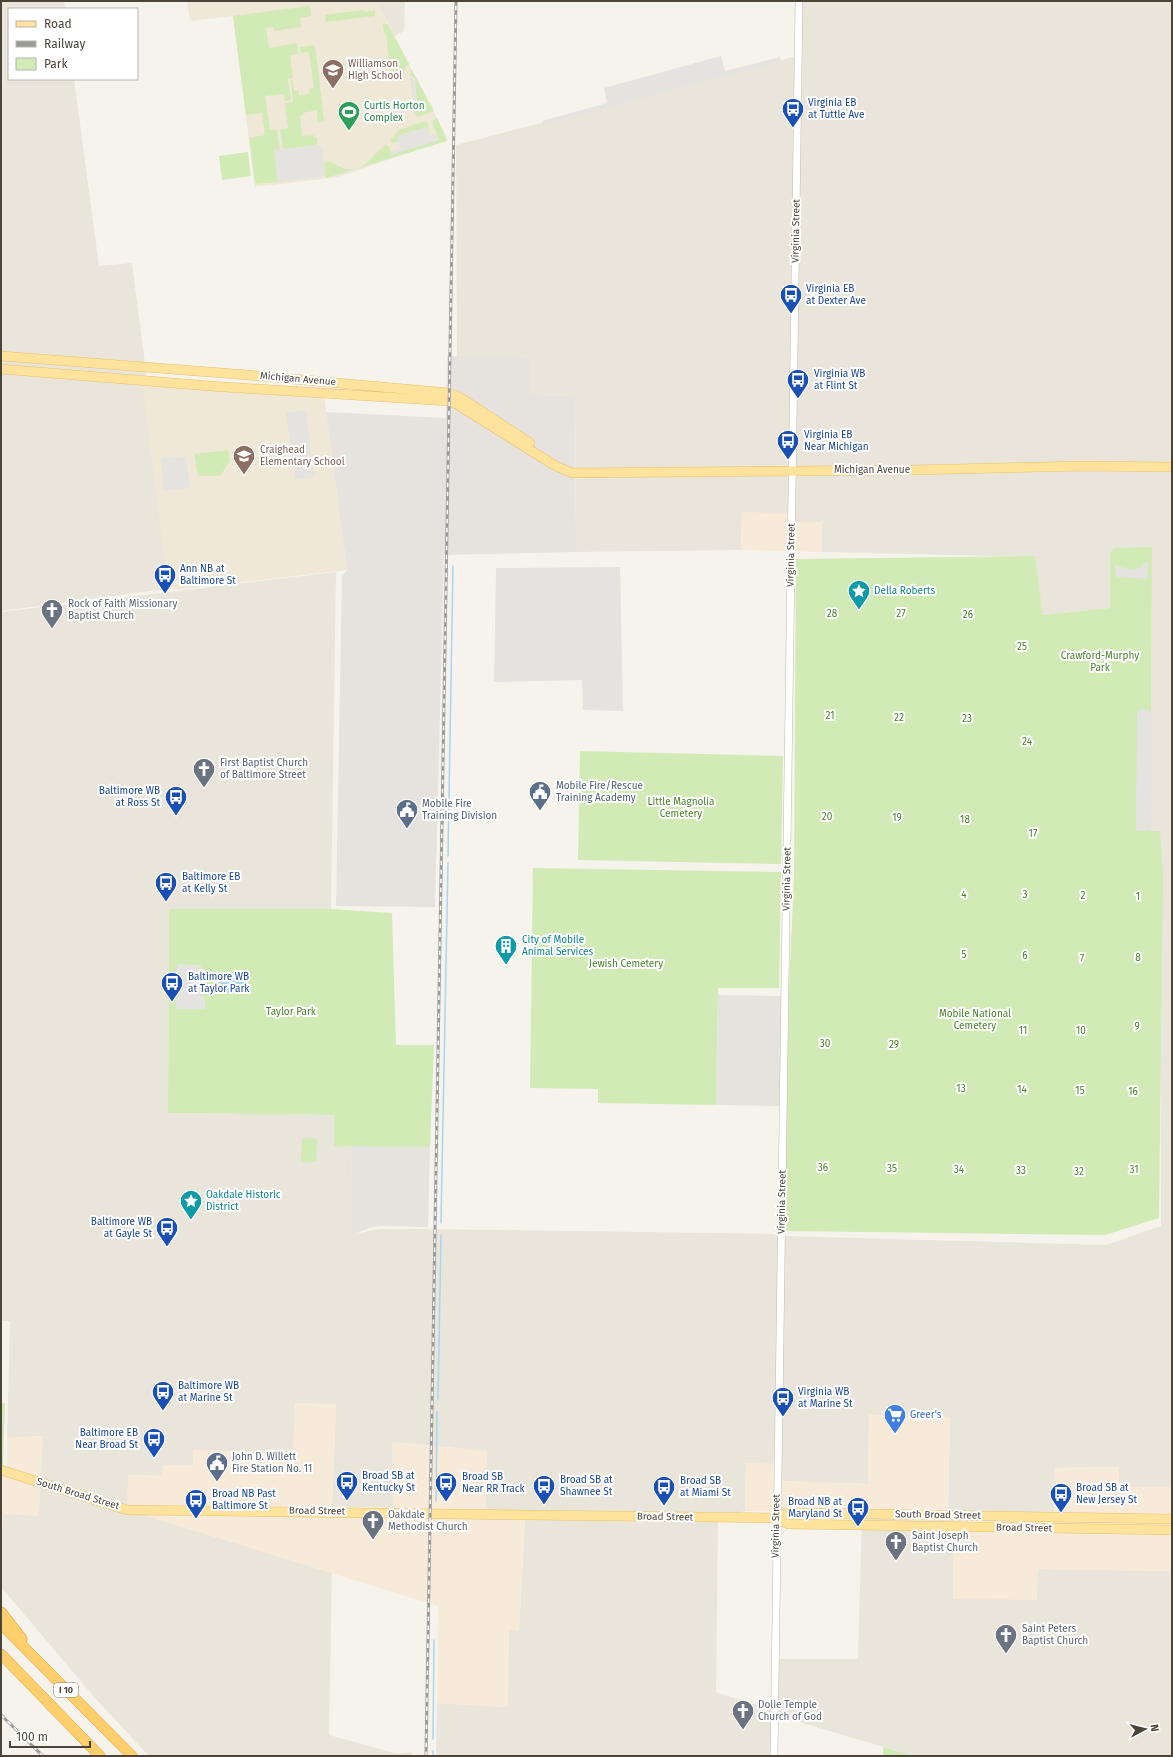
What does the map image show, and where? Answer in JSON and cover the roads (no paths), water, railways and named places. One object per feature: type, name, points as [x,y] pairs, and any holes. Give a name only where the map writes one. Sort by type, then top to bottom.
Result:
[{"type":"highway","points":[[1,1612],[39,1663]]},
{"type":"highway","name":"I 10","points":[[1,1624],[132,1756]]},
{"type":"highway","name":"I 10","points":[[1,1654],[100,1756]]},
{"type":"highway","points":[[1,1664],[24,1677]]},
{"type":"main road","name":"Michigan Avenue","points":[[1,356],[248,374],[449,393],[467,402],[564,465],[572,473]]},
{"type":"main road","name":"Michigan Avenue","points":[[1,369],[218,386],[449,401],[458,405],[554,465],[572,473],[1084,466],[1172,467]]},
{"type":"main road","name":"South Broad Street","points":[[1,1470],[128,1510],[157,1509]]},
{"type":"main road","name":"Broad Street","points":[[157,1509],[776,1518],[788,1524],[1172,1530]]},
{"type":"main road","name":"South Broad Street","points":[[776,1518],[787,1513],[806,1513],[1172,1519]]},
{"type":"street","name":"Virginia Street","points":[[774,1756],[776,1518],[799,1]]},
{"type":"water","points":[[221,972],[246,973],[246,984],[237,984],[236,992],[220,992]]},
{"type":"waterway","points":[[448,856],[453,566]]},
{"type":"waterway","points":[[441,1223],[448,863]]},
{"type":"waterway","points":[[438,1399],[441,1235]]},
{"type":"waterway","points":[[436,1501],[437,1412]]},
{"type":"waterway","points":[[433,1739],[434,1640]]},
{"type":"waterway","points":[[433,1751],[433,1756]]},
{"type":"railway","points":[[426,1756],[456,1]]},
{"type":"railway","points":[[1,1715],[43,1756]]},
{"type":"place","name":"Williamson High School","points":[[333,90]]},
{"type":"place","name":"Virginia EB at Tuttle Ave","points":[[793,128]]},
{"type":"place","name":"Curtis Horton Complex","points":[[349,132]]},
{"type":"place","name":"Virginia EB at Dexter Ave","points":[[791,314]]},
{"type":"place","name":"Virginia WB at Flint St","points":[[798,400]]},
{"type":"place","name":"Virginia EB Near Michigan","points":[[788,460]]},
{"type":"place","name":"Craighead Elementary School","points":[[244,476]]},
{"type":"place","name":"Ann NB at Baltimore St","points":[[165,594]]},
{"type":"place","name":"Della Roberts","points":[[859,610]]},
{"type":"place","name":"Rock of Faith Missionary Baptist Church","points":[[52,630]]},
{"type":"place","name":"First Baptist Church of Baltimore Street","points":[[204,788]]},
{"type":"place","name":"Mobile Fire/Rescue Training Academy","points":[[540,812]]},
{"type":"place","name":"Baltimore WB at Ross St","points":[[176,816]]},
{"type":"place","name":"Mobile Fire Training Division","points":[[407,830]]},
{"type":"place","name":"Baltimore EB at Kelly St","points":[[166,902]]},
{"type":"place","name":"City of Mobile Animal Services","points":[[506,966]]},
{"type":"place","name":"Baltimore WB at Taylor Park","points":[[172,1002]]},
{"type":"place","name":"Oakdale Historic District","points":[[191,1220]]},
{"type":"place","name":"Baltimore WB at Gayle St","points":[[167,1248]]},
{"type":"place","name":"Baltimore WB at Marine St","points":[[163,1412]]},
{"type":"place","name":"Virginia WB at Marine St","points":[[783,1418]]},
{"type":"place","name":"Greer's","points":[[895,1434]]},
{"type":"place","name":"Baltimore EB Near Broad St","points":[[154,1458]]},
{"type":"place","name":"John D. Willett Fire Station No. 11","points":[[217,1482]]},
{"type":"place","name":"Broad SB at Kentucky St","points":[[347,1502]]},
{"type":"place","name":"Broad SB Near RR Track","points":[[446,1502]]},
{"type":"place","name":"Broad SB at Shawnee St","points":[[544,1506]]},
{"type":"place","name":"Broad SB at Miami St","points":[[664,1506]]},
{"type":"place","name":"Broad SB at New Jersey St","points":[[1061,1514]]},
{"type":"place","name":"Broad NB Past Baltimore St","points":[[196,1520]]},
{"type":"place","name":"Broad NB at Maryland St","points":[[858,1528]]},
{"type":"place","name":"Oakdale Methodist Church","points":[[373,1540]]},
{"type":"place","name":"Saint Joseph Baptist Church","points":[[896,1562]]},
{"type":"place","name":"Saint Peters Baptist Church","points":[[1006,1654]]},
{"type":"place","name":"Dolie Temple Church of God","points":[[743,1730]]},
{"type":"park label","name":"28","points":[[832,614]]},
{"type":"park label","name":"27","points":[[901,614]]},
{"type":"park label","name":"26","points":[[968,615]]},
{"type":"park label","name":"25","points":[[1022,647]]},
{"type":"park label","name":"Crawford-Murphy Park","points":[[1100,662]]},
{"type":"park label","name":"21","points":[[830,716]]},
{"type":"park label","name":"22","points":[[899,718]]},
{"type":"park label","name":"23","points":[[967,719]]},
{"type":"park label","name":"24","points":[[1027,742]]},
{"type":"park label","name":"Little Magnolia Cemetery","points":[[681,808]]},
{"type":"park label","name":"20","points":[[827,817]]},
{"type":"park label","name":"19","points":[[897,818]]},
{"type":"park label","name":"18","points":[[965,820]]},
{"type":"park label","name":"17","points":[[1033,834]]},
{"type":"park label","name":"4","points":[[964,895]]},
{"type":"park label","name":"3","points":[[1025,895]]},
{"type":"park label","name":"2","points":[[1083,896]]},
{"type":"park label","name":"1","points":[[1138,897]]},
{"type":"park label","name":"5","points":[[964,955]]},
{"type":"park label","name":"6","points":[[1025,956]]},
{"type":"park label","name":"8","points":[[1138,958]]},
{"type":"park label","name":"7","points":[[1082,959]]},
{"type":"park label","name":"Jewish Cemetery","points":[[626,964]]},
{"type":"park label","name":"Taylor Park","points":[[291,1012]]},
{"type":"park label","name":"Mobile National Cemetery","points":[[975,1020]]},
{"type":"park label","name":"9","points":[[1137,1027]]},
{"type":"park label","name":"11","points":[[1023,1031]]},
{"type":"park label","name":"10","points":[[1081,1031]]},
{"type":"park label","name":"30","points":[[825,1044]]},
{"type":"park label","name":"29","points":[[894,1045]]},
{"type":"park label","name":"13","points":[[961,1089]]},
{"type":"park label","name":"14","points":[[1022,1090]]},
{"type":"park label","name":"15","points":[[1080,1091]]},
{"type":"park label","name":"16","points":[[1133,1092]]},
{"type":"park label","name":"36","points":[[823,1168]]},
{"type":"park label","name":"35","points":[[892,1169]]},
{"type":"park label","name":"34","points":[[959,1170]]},
{"type":"park label","name":"31","points":[[1134,1170]]},
{"type":"park label","name":"33","points":[[1021,1171]]},
{"type":"park label","name":"32","points":[[1079,1172]]}]
